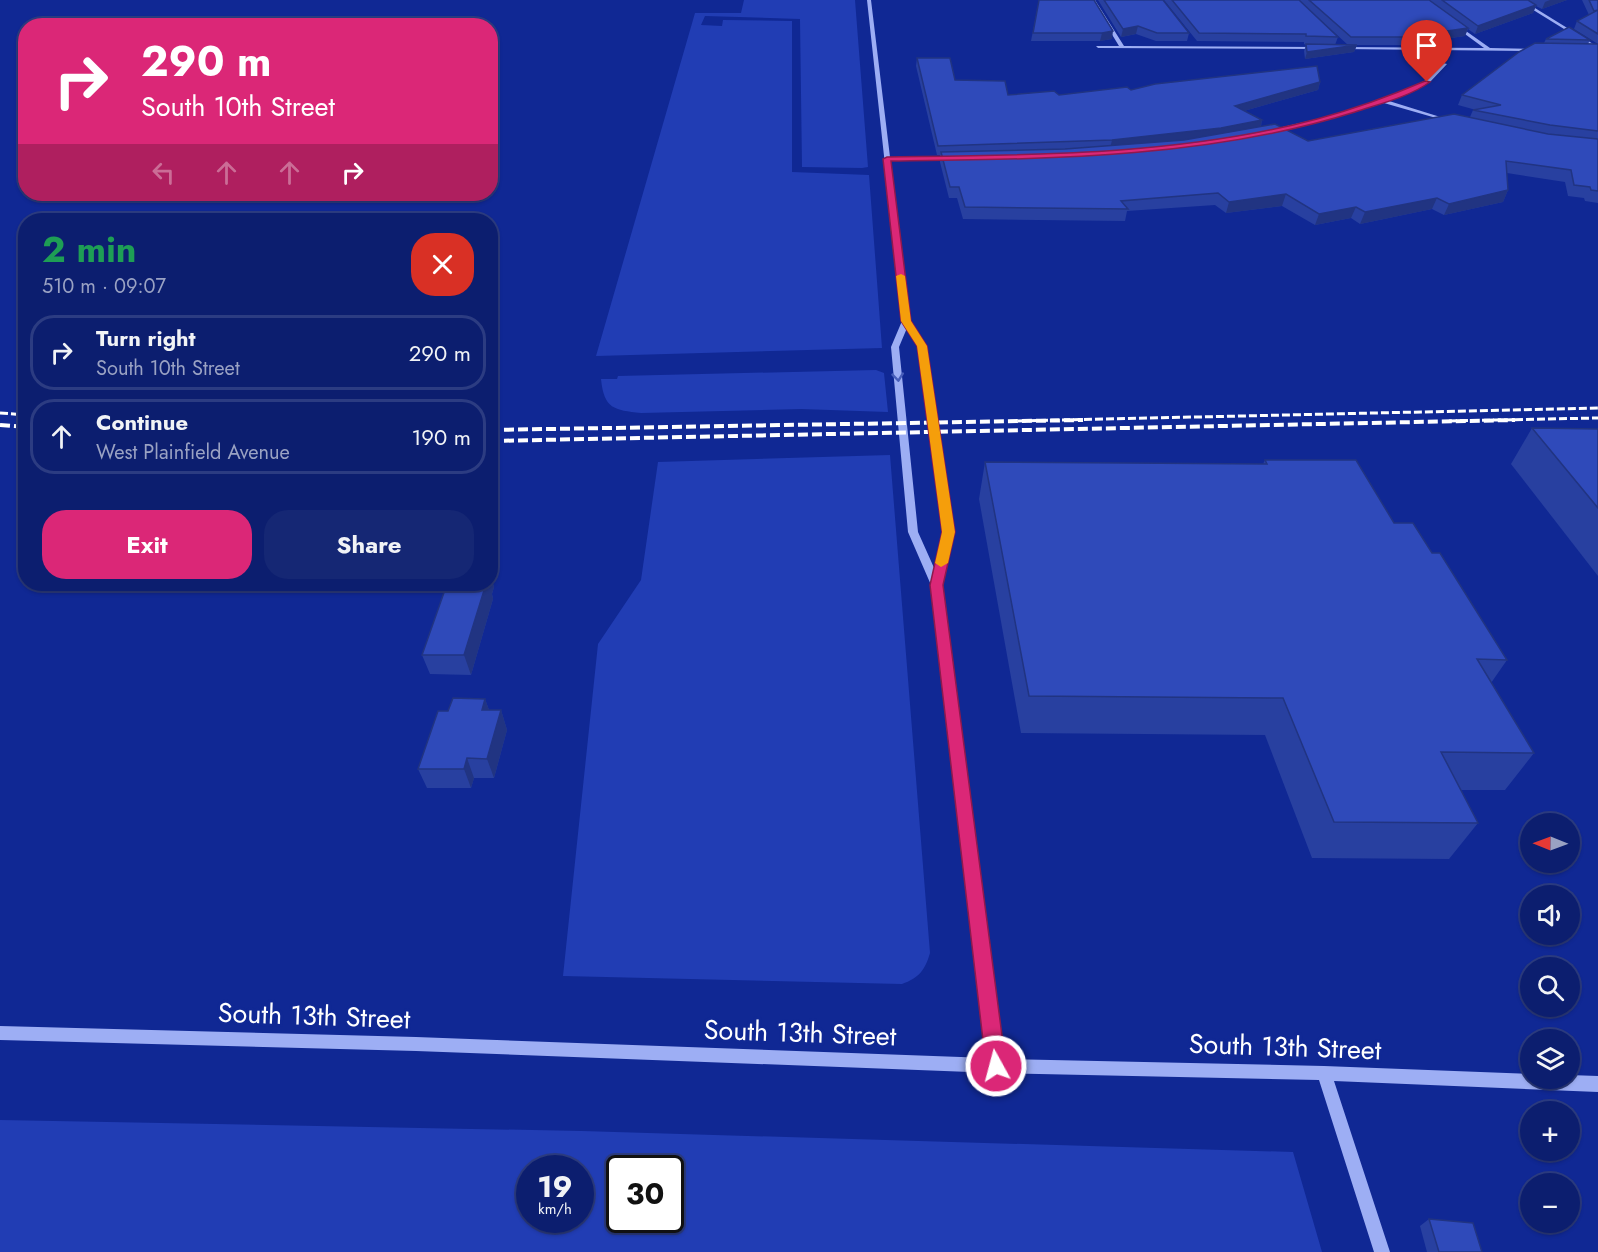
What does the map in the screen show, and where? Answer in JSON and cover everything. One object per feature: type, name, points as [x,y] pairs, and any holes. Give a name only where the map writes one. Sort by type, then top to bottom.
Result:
[{"type":"street","points":[[869,0],[906,321],[922,346],[949,532],[936,585]]},
{"type":"street","points":[[1093,0],[1122,47]]},
{"type":"street","points":[[1519,0],[1598,50]]},
{"type":"street","points":[[1448,19],[1490,50]]},
{"type":"street","points":[[1190,40],[1197,48]]},
{"type":"street","points":[[1337,40],[1346,48]]},
{"type":"street","points":[[1098,47],[1323,48]]},
{"type":"street","points":[[1335,48],[1538,50]]},
{"type":"street","points":[[1586,50],[1598,50]]},
{"type":"street","points":[[1260,133],[1318,121],[1382,101],[1427,82],[1445,64]]},
{"type":"street","points":[[1382,101],[1458,124]]},
{"type":"street","points":[[887,159],[957,159]]},
{"type":"street","points":[[906,321],[895,346],[913,532],[936,585],[996,1066]]},
{"type":"street","name":"South 13th Street","points":[[0,1033],[404,1044],[996,1066],[1324,1073],[1598,1084]]},
{"type":"street","points":[[1324,1073],[1382,1252]]},
{"type":"shaded area","points":[[744,0],[855,0],[868,167],[862,168],[802,167],[800,19],[705,16],[701,25],[722,26],[723,20],[792,21],[792,172],[869,175],[882,348],[596,356],[695,13],[741,13]]},
{"type":"shaded area","points":[[876,370],[884,373],[888,412],[801,409],[641,413],[624,411],[612,406],[605,397],[601,379],[617,379],[618,376]]},
{"type":"shaded area","points":[[890,455],[930,953],[923,969],[913,979],[902,984],[563,976],[598,644],[641,580],[658,462]]},
{"type":"shaded area","points":[[0,1120],[582,1131],[1293,1152],[1322,1252],[0,1252]]},
{"type":"building","points":[[1039,0],[1094,0],[1113,31],[1033,33]]},
{"type":"building","points":[[1104,0],[1163,0],[1189,33],[1157,33],[1138,26],[1123,29]]},
{"type":"building","points":[[1172,0],[1299,0],[1338,37],[1306,36],[1306,34],[1199,33]]},
{"type":"building","points":[[1309,0],[1429,0],[1468,28],[1405,37],[1351,37]]},
{"type":"building","points":[[1442,0],[1528,0],[1536,5],[1478,26]]},
{"type":"building","points":[[1589,0],[1598,0],[1598,10],[1594,11]]},
{"type":"building","points":[[1598,10],[1598,34],[1577,21]]},
{"type":"building","points":[[1569,27],[1590,40],[1546,39]]},
{"type":"building","points":[[1535,43],[1598,44],[1598,131],[1550,125],[1473,110],[1501,105],[1462,95],[1519,52]]},
{"type":"building","points":[[1306,44],[1357,45],[1307,52]]},
{"type":"building","points":[[917,58],[950,58],[955,80],[1005,81],[1008,95],[1054,91],[1059,95],[1127,87],[1131,90],[1155,84],[1317,66],[1320,82],[1235,106],[1262,120],[1221,128],[1112,140],[938,146]]},
{"type":"building","points":[[1454,114],[1548,134],[1598,139],[1598,191],[1591,190],[1590,187],[1574,185],[1571,170],[1506,161],[1508,190],[1449,204],[1437,198],[1365,212],[1356,207],[1319,214],[1286,194],[1229,202],[1218,193],[1121,201],[1128,209],[965,207],[959,187],[950,187],[941,152],[1065,149],[1184,140],[1275,124],[1308,141]]},
{"type":"building","points":[[1532,428],[1598,429],[1598,508]]},
{"type":"building","points":[[1265,460],[1356,460],[1394,523],[1413,523],[1432,553],[1440,553],[1507,660],[1477,659],[1534,753],[1441,752],[1478,823],[1334,822],[1283,698],[1029,696],[985,462],[1267,464]]},
{"type":"building","points":[[445,591],[484,591],[464,655],[422,655]]},
{"type":"building","points":[[453,698],[485,699],[482,710],[501,710],[487,759],[467,758],[464,769],[418,769],[438,711],[448,711]]},
{"type":"building","points":[[1429,1219],[1473,1223],[1482,1252],[1439,1252]]},
{"type":"railway","points":[[1018,421],[1598,408]]},
{"type":"railway","points":[[0,413],[18,414]]},
{"type":"railway","points":[[1449,421],[1598,418]]},
{"type":"railway","points":[[498,430],[1083,420]]},
{"type":"railway","points":[[498,441],[1515,420]]},
{"type":"railway","points":[[0,425],[18,426]]},
{"type":"slow traffic","points":[[901,276],[906,321],[922,346],[949,532],[941,563]]},
{"type":"route","points":[[996,1066],[936,585],[949,532],[922,346],[906,321],[887,159],[1024,157],[1121,151],[1225,140],[1318,121],[1382,101],[1427,82]]}]
